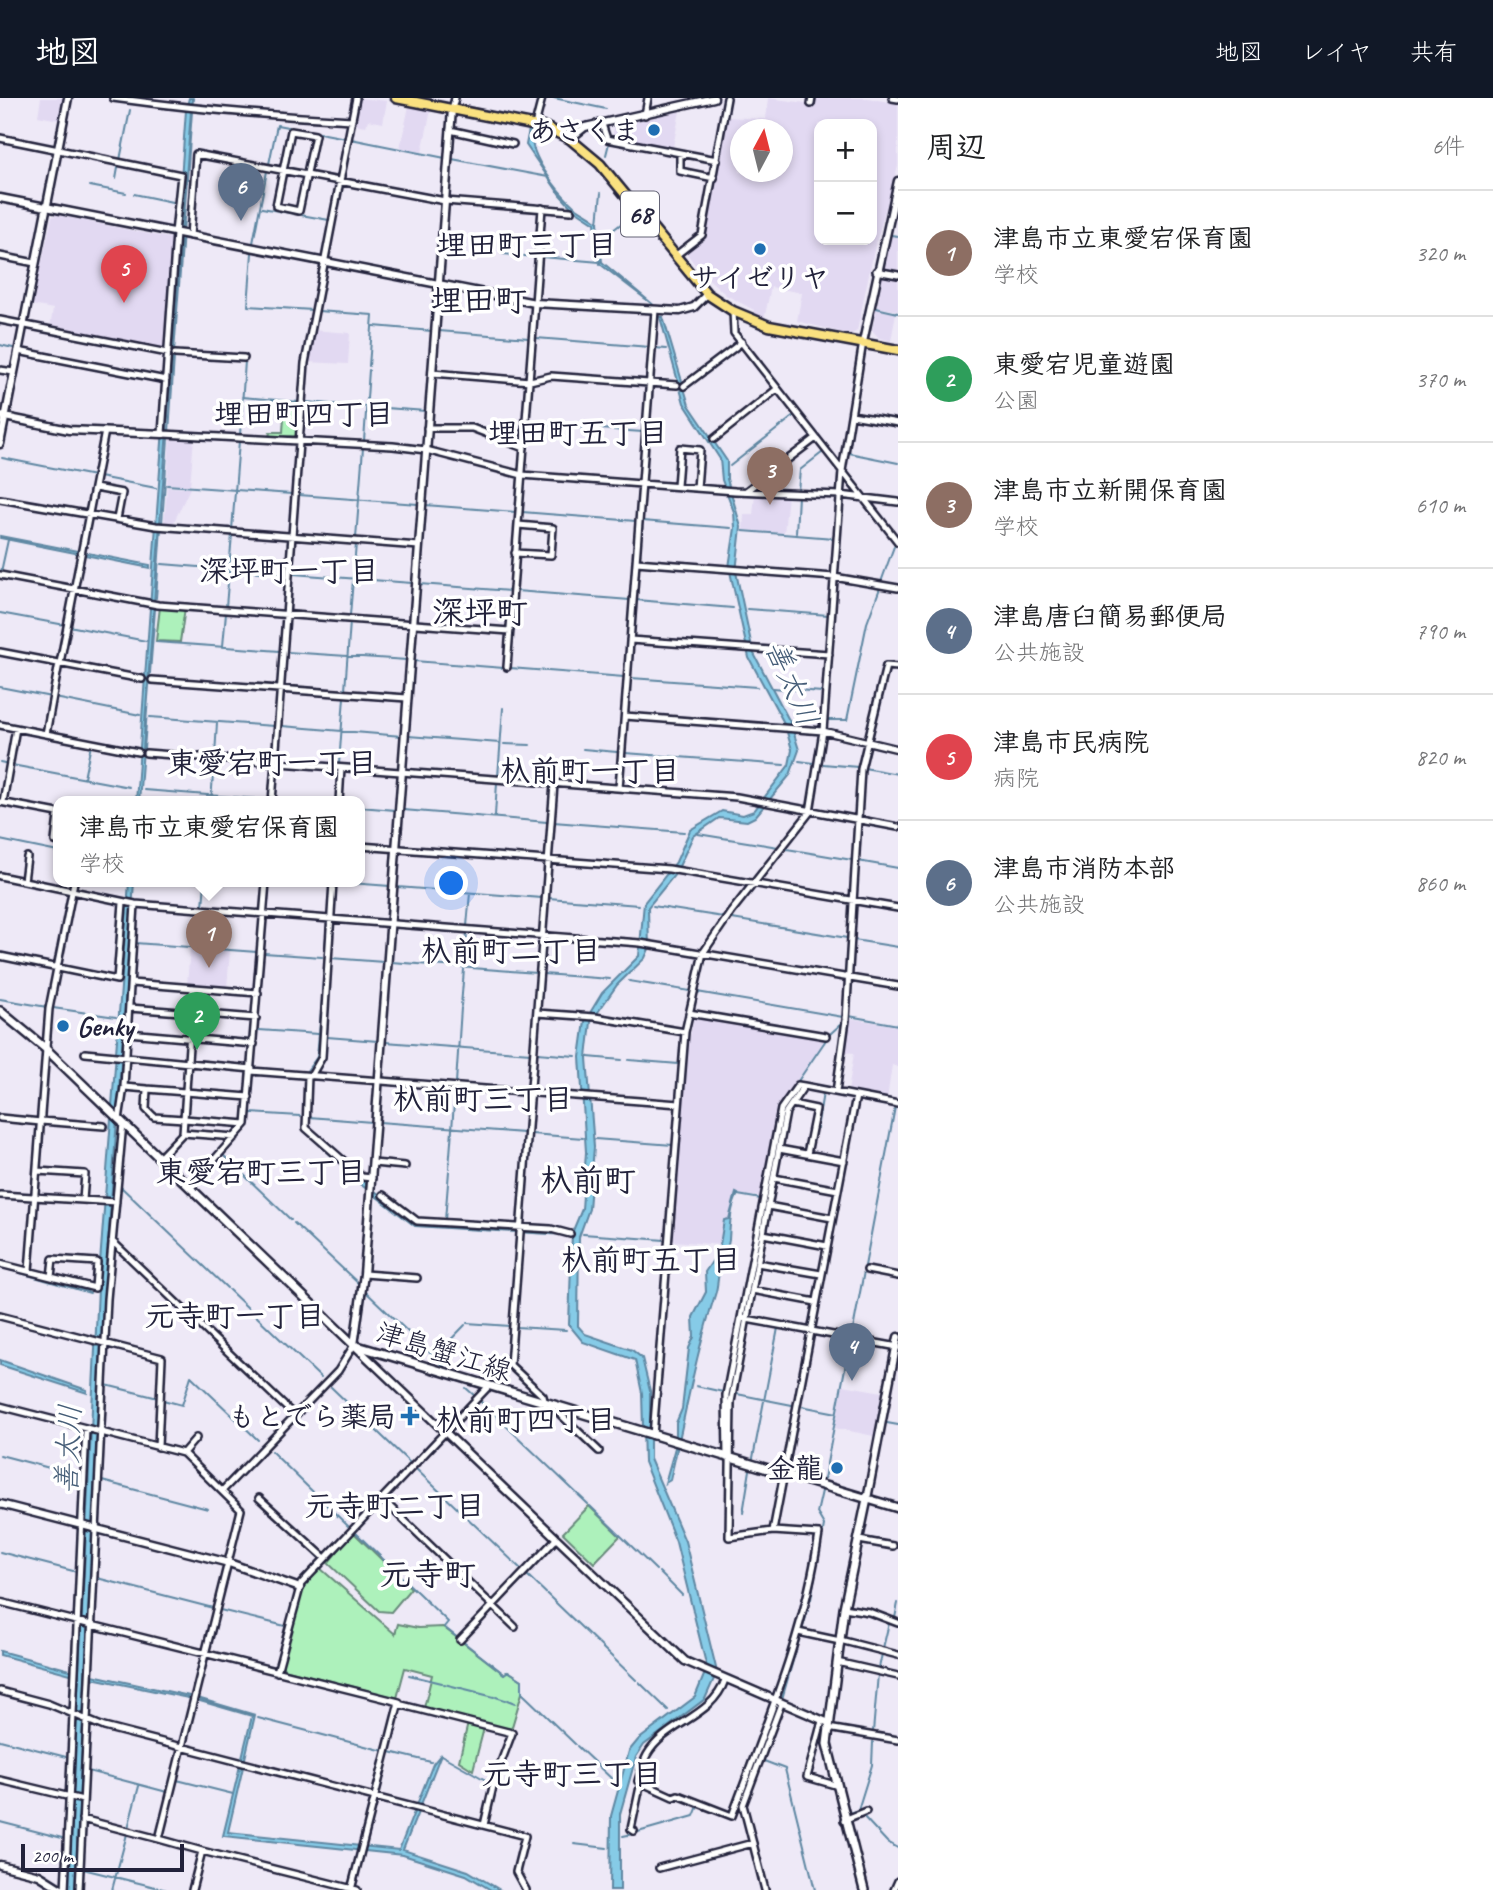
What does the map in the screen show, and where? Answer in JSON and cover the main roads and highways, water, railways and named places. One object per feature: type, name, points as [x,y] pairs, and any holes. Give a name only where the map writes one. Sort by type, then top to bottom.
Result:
[{"type":"main road","name":"68","points":[[396,98],[535,125],[570,139],[600,164],[707,294],[733,310],[769,326],[898,350]]},
{"type":"main road","name":"津島蟹江線","points":[[0,1011],[46,1049],[354,1345],[898,1508]]},
{"type":"main road","points":[[864,1890],[835,1785],[828,1752],[826,1724],[844,1608],[867,1499]]},
{"type":"water","points":[[189,98],[192,98],[139,796],[136,796]]},
{"type":"water","points":[[529,129],[532,130],[534,149],[552,181],[574,206],[598,222],[602,262],[656,307],[600,264],[595,223],[572,208],[560,195],[526,145]]},
{"type":"water","points":[[660,317],[663,317],[689,405],[727,461],[727,479],[741,527],[736,572],[753,652],[791,724],[799,750],[790,775],[755,817],[747,821],[719,818],[693,836],[676,873],[648,907],[649,949],[645,958],[617,985],[591,1022],[587,1058],[594,1147],[589,1209],[579,1237],[578,1326],[585,1334],[632,1350],[642,1358],[650,1391],[650,1459],[685,1541],[717,1672],[705,1699],[644,1745],[636,1757],[620,1814],[620,1890],[610,1890],[611,1816],[629,1751],[638,1740],[695,1697],[707,1668],[676,1542],[644,1462],[642,1393],[635,1360],[583,1342],[569,1325],[572,1233],[582,1209],[586,1152],[580,1057],[585,1021],[602,993],[639,956],[644,903],[676,862],[690,830],[722,811],[743,815],[754,811],[789,765],[792,750],[785,725],[749,658],[729,567],[735,528],[734,512],[722,480],[720,459],[684,403]]},
{"type":"water","points":[[0,538],[150,565],[150,568]]},
{"type":"water","points":[[129,887],[134,887],[104,1300],[75,1890],[68,1890],[98,1289]]},
{"type":"water","points":[[360,1179],[416,1224],[550,1231],[566,1235],[415,1226],[360,1184]]},
{"type":"water","points":[[736,1193],[738,1194],[732,1211],[728,1243],[720,1264],[716,1292],[696,1364],[670,1480],[665,1483],[676,1444],[676,1423],[682,1409],[689,1348],[694,1337],[693,1317],[706,1292],[705,1272],[719,1251],[724,1220],[729,1219]]},
{"type":"water","points":[[0,1360],[87,1390],[87,1393],[0,1365]]},
{"type":"water","points":[[0,1651],[74,1671],[74,1675],[0,1655]]},
{"type":"water","points":[[88,1674],[194,1697],[255,1715],[228,1832],[399,1850],[433,1764],[441,1754],[403,1850],[468,1871],[500,1890],[491,1890],[466,1875],[403,1855],[223,1836],[252,1716],[193,1699],[87,1677]]},
{"type":"waterway","points":[[174,352],[193,98]]},
{"type":"waterway","points":[[554,98],[606,109]]},
{"type":"waterway","points":[[120,160],[130,110]]},
{"type":"waterway","points":[[269,164],[277,125],[346,138]]},
{"type":"waterway","points":[[351,139],[445,158]]},
{"type":"waterway","points":[[606,155],[609,143]]},
{"type":"waterway","points":[[452,159],[548,177]]},
{"type":"waterway","points":[[116,179],[118,168]]},
{"type":"waterway","points":[[253,243],[267,171]]},
{"type":"waterway","points":[[90,186],[126,193]]},
{"type":"waterway","points":[[598,223],[601,193]]},
{"type":"waterway","points":[[134,194],[177,203]]},
{"type":"waterway","points":[[262,208],[329,220]]},
{"type":"waterway","points":[[599,241],[631,216]]},
{"type":"waterway","points":[[891,235],[898,236]]},
{"type":"waterway","points":[[252,253],[248,306],[313,310]]},
{"type":"waterway","points":[[503,254],[536,257]]},
{"type":"waterway","points":[[542,257],[600,262]]},
{"type":"waterway","points":[[876,308],[898,313]]},
{"type":"waterway","points":[[318,311],[373,315],[369,366]]},
{"type":"waterway","points":[[374,326],[432,331]]},
{"type":"waterway","points":[[439,331],[529,338]]},
{"type":"waterway","points":[[536,338],[650,347]]},
{"type":"waterway","points":[[0,345],[13,348]]},
{"type":"waterway","points":[[655,348],[666,349]]},
{"type":"waterway","points":[[169,432],[174,357]]},
{"type":"waterway","points":[[240,435],[245,361]]},
{"type":"waterway","points":[[364,441],[369,370]]},
{"type":"waterway","points":[[242,397],[299,402]]},
{"type":"waterway","points":[[305,402],[426,411]]},
{"type":"waterway","points":[[730,466],[795,415]]},
{"type":"waterway","points":[[529,424],[643,432]]},
{"type":"waterway","points":[[162,523],[168,438]]},
{"type":"waterway","points":[[232,530],[239,441]]},
{"type":"waterway","points":[[356,538],[363,448]]},
{"type":"waterway","points":[[798,491],[800,470],[823,452]]},
{"type":"waterway","points":[[849,453],[898,463]]},
{"type":"waterway","points":[[2,458],[94,476]]},
{"type":"waterway","points":[[99,477],[156,488]]},
{"type":"waterway","points":[[167,485],[292,494]]},
{"type":"waterway","points":[[299,495],[418,504]]},
{"type":"waterway","points":[[796,533],[798,496]]},
{"type":"waterway","points":[[425,505],[516,512]]},
{"type":"waterway","points":[[522,512],[636,521]]},
{"type":"waterway","points":[[642,521],[731,528]]},
{"type":"waterway","points":[[156,598],[161,528]]},
{"type":"waterway","points":[[743,531],[834,538]]},
{"type":"waterway","points":[[226,607],[232,534]]},
{"type":"waterway","points":[[1,572],[8,540]]},
{"type":"waterway","points":[[881,582],[896,541]]},
{"type":"waterway","points":[[350,615],[356,544]]},
{"type":"waterway","points":[[162,564],[286,574]]},
{"type":"waterway","points":[[293,574],[412,583]]},
{"type":"waterway","points":[[420,584],[510,591]]},
{"type":"waterway","name":"善太川","points":[[826,720],[847,720],[867,623],[880,588]]},
{"type":"waterway","points":[[516,591],[630,600]]},
{"type":"waterway","points":[[636,600],[733,608]]},
{"type":"waterway","points":[[144,749],[155,609]]},
{"type":"waterway","points":[[747,609],[829,615]]},
{"type":"waterway","points":[[0,613],[65,625]]},
{"type":"waterway","points":[[223,646],[226,613]]},
{"type":"waterway","points":[[345,690],[350,622]]},
{"type":"waterway","points":[[69,626],[146,641]]},
{"type":"waterway","points":[[156,642],[280,651]]},
{"type":"waterway","points":[[287,652],[407,660]]},
{"type":"waterway","points":[[414,661],[504,668]]},
{"type":"waterway","points":[[510,668],[624,677]]},
{"type":"waterway","points":[[631,678],[757,687]]},
{"type":"waterway","points":[[0,687],[51,697]]},
{"type":"waterway","name":"善太川","points":[[773,688],[822,692]]},
{"type":"waterway","points":[[339,764],[344,697]]},
{"type":"waterway","points":[[55,698],[140,715]]},
{"type":"waterway","points":[[498,777],[503,708]]},
{"type":"waterway","points":[[150,717],[274,726]]},
{"type":"waterway","name":"善太川","points":[[791,726],[799,722],[820,720]]},
{"type":"waterway","points":[[215,755],[217,723]]},
{"type":"waterway","points":[[282,726],[402,736]]},
{"type":"waterway","points":[[408,736],[500,743]]},
{"type":"waterway","points":[[504,744],[530,745]]},
{"type":"waterway","points":[[84,778],[91,745]]},
{"type":"waterway","points":[[583,749],[617,752]]},
{"type":"waterway","points":[[625,753],[784,765]]},
{"type":"waterway","points":[[211,796],[214,761]]},
{"type":"waterway","points":[[799,761],[814,763]]},
{"type":"waterway","points":[[0,762],[9,764]]},
{"type":"waterway","points":[[823,764],[858,767]]},
{"type":"waterway","points":[[12,765],[129,787]]},
{"type":"waterway","points":[[864,768],[898,774]]},
{"type":"waterway","points":[[495,816],[497,782]]},
{"type":"waterway","points":[[144,790],[219,796]]},
{"type":"waterway","points":[[365,807],[395,810]]},
{"type":"waterway","points":[[403,810],[547,822]]},
{"type":"waterway","points":[[553,822],[684,832]]},
{"type":"waterway","points":[[698,834],[778,847]]},
{"type":"waterway","points":[[0,840],[53,851]]},
{"type":"waterway","points":[[787,849],[852,860]]},
{"type":"waterway","points":[[858,861],[898,868]]},
{"type":"waterway","points":[[365,884],[390,886]]},
{"type":"waterway","points":[[203,906],[205,887]]},
{"type":"waterway","points":[[397,887],[542,898]]},
{"type":"waterway","points":[[328,915],[330,890]]},
{"type":"waterway","points":[[467,926],[470,893]]},
{"type":"waterway","points":[[548,898],[639,905]]},
{"type":"waterway","points":[[653,906],[723,917]]},
{"type":"waterway","points":[[200,946],[203,912]]},
{"type":"waterway","points":[[732,919],[847,938]]},
{"type":"waterway","points":[[322,995],[327,922]]},
{"type":"waterway","points":[[461,1006],[467,933]]},
{"type":"waterway","points":[[854,940],[898,947]]},
{"type":"waterway","points":[[135,943],[257,952]]},
{"type":"waterway","points":[[264,953],[322,957]]},
{"type":"waterway","points":[[330,958],[384,962]]},
{"type":"waterway","points":[[391,962],[537,973]]},
{"type":"waterway","points":[[543,974],[610,979]]},
{"type":"waterway","points":[[629,981],[690,991]]},
{"type":"waterway","points":[[697,992],[843,1017]]},
{"type":"waterway","points":[[0,999],[47,1007]]},
{"type":"waterway","points":[[306,1072],[317,1057],[322,999]]},
{"type":"waterway","points":[[53,1008],[116,1017]]},
{"type":"waterway","points":[[456,1083],[461,1008]]},
{"type":"waterway","points":[[849,1016],[898,1025]]},
{"type":"waterway","points":[[798,1081],[830,1034],[841,1024]]},
{"type":"waterway","points":[[259,1030],[318,1034]]},
{"type":"waterway","points":[[327,1037],[378,1041]]},
{"type":"waterway","points":[[385,1042],[531,1053]]},
{"type":"waterway","points":[[537,1053],[576,1056]]},
{"type":"waterway","points":[[588,1057],[622,1060]]},
{"type":"waterway","points":[[629,1060],[679,1064]]},
{"type":"waterway","points":[[784,1101],[793,1086]]},
{"type":"waterway","points":[[449,1168],[455,1090]]},
{"type":"waterway","points":[[817,1128],[823,1093]]},
{"type":"waterway","points":[[852,1335],[895,1107]]},
{"type":"waterway","points":[[250,1113],[300,1116]]},
{"type":"waterway","points":[[309,1117],[372,1122]]},
{"type":"waterway","points":[[303,1119],[303,1129],[313,1138]]},
{"type":"waterway","points":[[379,1122],[524,1133]]},
{"type":"waterway","points":[[531,1134],[583,1138]]},
{"type":"waterway","points":[[738,1195],[761,1199],[773,1134]]},
{"type":"waterway","points":[[595,1139],[673,1145]]},
{"type":"waterway","points":[[319,1144],[338,1162]]},
{"type":"waterway","points":[[223,1155],[239,1170]]},
{"type":"waterway","points":[[342,1165],[360,1179]]},
{"type":"waterway","points":[[445,1220],[449,1171]]},
{"type":"waterway","points":[[242,1173],[291,1220]]},
{"type":"waterway","points":[[120,1186],[227,1288]]},
{"type":"waterway","points":[[294,1223],[360,1285]]},
{"type":"waterway","points":[[583,1234],[665,1240]]},
{"type":"waterway","points":[[0,1267],[90,1293]]},
{"type":"waterway","points":[[80,1288],[87,1291]]},
{"type":"waterway","points":[[229,1290],[321,1378]]},
{"type":"waterway","points":[[366,1292],[445,1367]]},
{"type":"waterway","points":[[467,1323],[510,1326]]},
{"type":"waterway","points":[[434,1357],[465,1325]]},
{"type":"waterway","points":[[516,1327],[566,1330]]},
{"type":"waterway","points":[[753,1458],[778,1328]]},
{"type":"waterway","points":[[824,1479],[850,1342]]},
{"type":"waterway","points":[[163,1400],[182,1405],[191,1376],[258,1440]]},
{"type":"waterway","points":[[106,1385],[158,1398]]},
{"type":"waterway","points":[[696,1386],[723,1392]]},
{"type":"waterway","points":[[331,1387],[410,1463]]},
{"type":"waterway","points":[[466,1388],[476,1397]]},
{"type":"waterway","points":[[737,1394],[792,1405]]},
{"type":"waterway","points":[[479,1400],[588,1504]]},
{"type":"waterway","points":[[801,1406],[837,1413]]},
{"type":"waterway","points":[[887,1423],[898,1425]]},
{"type":"waterway","points":[[271,1451],[348,1526]]},
{"type":"waterway","name":"善太川","points":[[0,1455],[80,1476]]},
{"type":"waterway","points":[[416,1469],[523,1571]]},
{"type":"waterway","points":[[743,1513],[750,1470]]},
{"type":"waterway","points":[[102,1481],[208,1509]]},
{"type":"waterway","points":[[811,1599],[824,1525],[817,1513],[822,1491]]},
{"type":"waterway","points":[[590,1506],[656,1570]]},
{"type":"waterway","points":[[355,1532],[448,1622],[444,1627],[459,1639]]},
{"type":"waterway","points":[[300,1539],[320,1559]]},
{"type":"waterway","points":[[0,1552],[77,1572]]},
{"type":"waterway","points":[[659,1572],[682,1595]]},
{"type":"waterway","points":[[526,1574],[636,1680]]},
{"type":"waterway","points":[[97,1578],[213,1608]]},
{"type":"waterway","points":[[895,1618],[898,1603]]},
{"type":"waterway","points":[[807,1614],[808,1609]]},
{"type":"waterway","points":[[220,1610],[285,1626]]},
{"type":"waterway","points":[[802,1630],[806,1617]]},
{"type":"waterway","points":[[883,1648],[889,1623],[898,1626]]},
{"type":"waterway","points":[[782,1699],[800,1636]]},
{"type":"waterway","points":[[462,1641],[504,1674],[508,1671],[522,1680],[522,1693],[575,1744]]},
{"type":"waterway","points":[[879,1668],[882,1654]]},
{"type":"waterway","points":[[873,1732],[878,1674]]},
{"type":"waterway","points":[[409,1675],[442,1683]]},
{"type":"waterway","points":[[639,1682],[668,1710]]},
{"type":"waterway","points":[[444,1684],[460,1688]]},
{"type":"waterway","points":[[461,1688],[477,1692]]},
{"type":"waterway","points":[[478,1693],[494,1697]]},
{"type":"waterway","points":[[496,1697],[505,1700]]},
{"type":"waterway","points":[[507,1700],[515,1703]]},
{"type":"waterway","points":[[741,1803],[774,1712]]},
{"type":"waterway","points":[[258,1718],[384,1751]]},
{"type":"waterway","points":[[0,1740],[70,1758]]},
{"type":"waterway","points":[[858,1810],[872,1765],[873,1742]]},
{"type":"waterway","points":[[577,1746],[614,1781]]},
{"type":"waterway","points":[[390,1752],[431,1762]]},
{"type":"waterway","points":[[441,1755],[491,1783]]},
{"type":"waterway","points":[[764,1761],[785,1769],[815,1890]]},
{"type":"waterway","points":[[88,1771],[167,1792]]},
{"type":"waterway","points":[[177,1780],[233,1794]]},
{"type":"waterway","points":[[128,1828],[139,1786]]},
{"type":"waterway","points":[[638,1832],[694,1816],[698,1806]]},
{"type":"waterway","points":[[849,1813],[858,1810]]},
{"type":"waterway","points":[[712,1811],[724,1816]]},
{"type":"waterway","points":[[863,1816],[887,1842],[898,1848]]},
{"type":"waterway","points":[[0,1822],[66,1839]]},
{"type":"waterway","points":[[112,1890],[127,1834]]},
{"type":"waterway","points":[[623,1836],[633,1834]]},
{"type":"waterway","points":[[574,1844],[607,1848]]},
{"type":"waterway","points":[[83,1869],[167,1890]]},
{"type":"place","name":"あさくま","points":[[654,130]]},
{"type":"place","name":"津島市消防本部","points":[[241,221]]},
{"type":"place","name":"サイゼリヤ","points":[[760,249]]},
{"type":"place","name":"津島市民病院","points":[[124,303]]},
{"type":"place","name":"津島市立新開保育園","points":[[770,505]]},
{"type":"place","name":"津島市立東愛宕保育園","points":[[209,968]]},
{"type":"place","name":"Genky","points":[[63,1026]]},
{"type":"place","name":"東愛宕児童遊園","points":[[197,1050]]},
{"type":"place","name":"津島唐臼簡易郵便局","points":[[852,1381]]},
{"type":"place","name":"もとでら薬局","points":[[410,1416]]},
{"type":"place","name":"金龍","points":[[837,1468]]},
{"type":"district","name":"埋田町三丁目","points":[[527,245]]},
{"type":"district","name":"埋田町","points":[[479,300]]},
{"type":"district","name":"埋田町四丁目","points":[[304,414]]},
{"type":"district","name":"埋田町五丁目","points":[[578,433]]},
{"type":"district","name":"深坪町一丁目","points":[[289,571]]},
{"type":"district","name":"深坪町","points":[[480,612]]},
{"type":"district","name":"東愛宕町一丁目","points":[[272,763]]},
{"type":"district","name":"杁前町一丁目","points":[[590,771]]},
{"type":"district","name":"杁前町二丁目","points":[[511,951]]},
{"type":"district","name":"杁前町三丁目","points":[[483,1099]]},
{"type":"district","name":"東愛宕町三丁目","points":[[261,1172]]},
{"type":"district","name":"杁前町","points":[[588,1180]]},
{"type":"district","name":"杁前町五丁目","points":[[651,1260]]},
{"type":"district","name":"元寺町一丁目","points":[[235,1316]]},
{"type":"district","name":"杁前町四丁目","points":[[526,1420]]},
{"type":"district","name":"元寺町二丁目","points":[[395,1506]]},
{"type":"district","name":"元寺町","points":[[428,1574]]},
{"type":"district","name":"元寺町三丁目","points":[[572,1774]]}]
